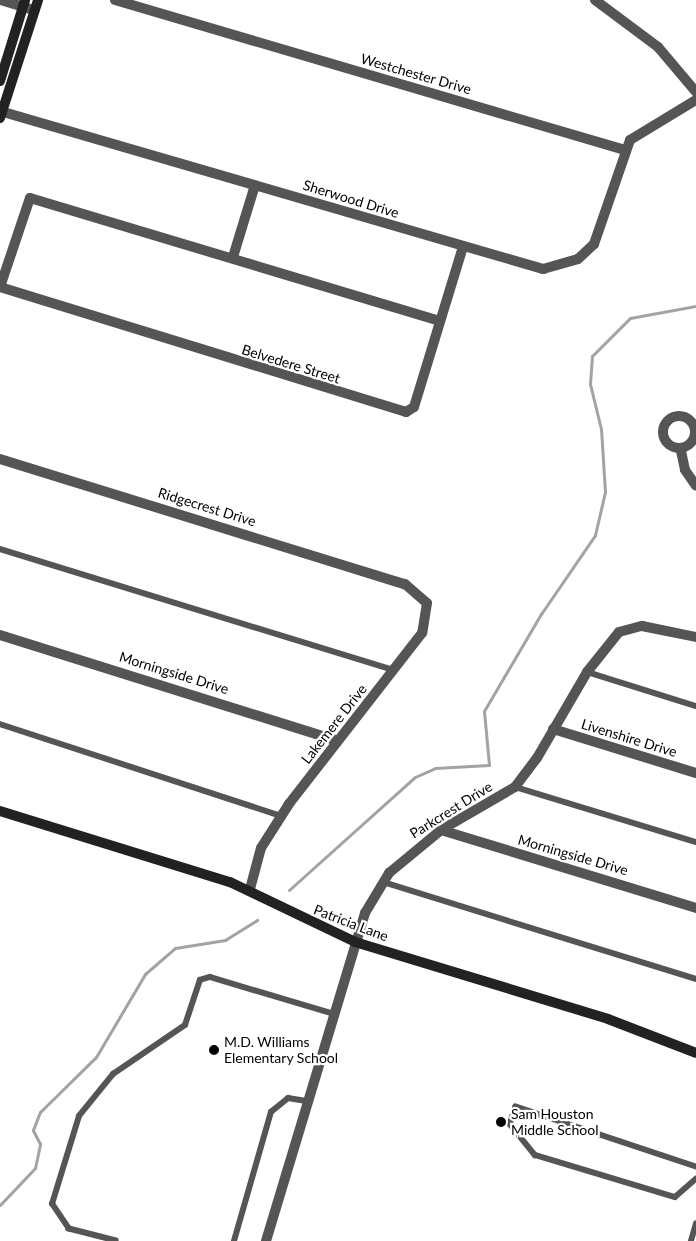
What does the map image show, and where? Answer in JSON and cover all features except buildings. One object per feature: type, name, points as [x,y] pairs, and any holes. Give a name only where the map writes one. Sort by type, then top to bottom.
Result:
[{"type":"street","points":[[1,0],[36,5],[1,113]]},
{"type":"street","name":"Westchester Drive","points":[[115,0],[625,150]]},
{"type":"street","points":[[595,0],[658,47],[696,92]]},
{"type":"street","points":[[0,81],[24,4]]},
{"type":"street","points":[[625,150],[630,140],[696,100]]},
{"type":"street","name":"Sherwood Drive","points":[[1,113],[543,269],[578,259],[594,244],[625,150]]},
{"type":"street","points":[[233,257],[255,185]]},
{"type":"street","points":[[0,287],[30,198],[233,257],[439,321]]},
{"type":"street","name":"Belvedere Street","points":[[0,287],[406,412],[414,407],[463,247]]},
{"type":"street","points":[[681,451],[685,470],[696,486]]},
{"type":"street","name":"Ridgecrest Drive","points":[[0,459],[405,584]]},
{"type":"street","name":"Lakemere Drive","points":[[250,890],[260,848],[281,816],[422,633],[429,614],[427,603],[405,584]]},
{"type":"street","name":"Parkcrest Drive","points":[[266,1241],[355,942],[365,913],[383,882],[411,852],[441,830],[515,787],[605,646],[630,627],[696,637]]},
{"type":"street","name":"Morningside Drive","points":[[0,635],[338,741]]},
{"type":"street","name":"Livenshire Drive","points":[[553,729],[696,773]]},
{"type":"street","name":"Patricia Lane","points":[[0,812],[250,890],[355,942],[608,1019],[696,1053]]},
{"type":"street","name":"Morningside Drive","points":[[441,830],[696,908]]},
{"type":"lane","points":[[0,549],[393,670]]},
{"type":"lane","points":[[587,672],[696,706]]},
{"type":"lane","points":[[0,724],[281,816]]},
{"type":"lane","points":[[515,787],[696,842]]},
{"type":"lane","points":[[383,882],[696,980]]},
{"type":"lane","points":[[116,1241],[69,1229],[52,1204],[79,1116],[113,1074],[185,1025],[200,980],[210,977],[334,1014]]},
{"type":"lane","points":[[234,1241],[271,1112],[288,1098],[308,1101]]},
{"type":"lane","points":[[696,1167],[516,1107],[510,1124],[535,1155],[675,1197],[696,1179]]},
{"type":"lane","points":[[691,1241],[696,1224]]},
{"type":"waterway","points":[[289,890],[415,777],[435,768],[489,765],[484,711],[541,614],[595,535],[605,492],[601,429],[590,384],[592,356],[630,318],[696,306]]},
{"type":"waterway","points":[[0,1205],[35,1168],[40,1144],[33,1130],[40,1112],[96,1057],[145,974],[175,948],[225,940],[257,920]]},
{"type":"place","name":"M.D. Williams Elementary School","points":[[214,1050]]},
{"type":"place","name":"Sam Houston Middle School","points":[[501,1122]]}]
